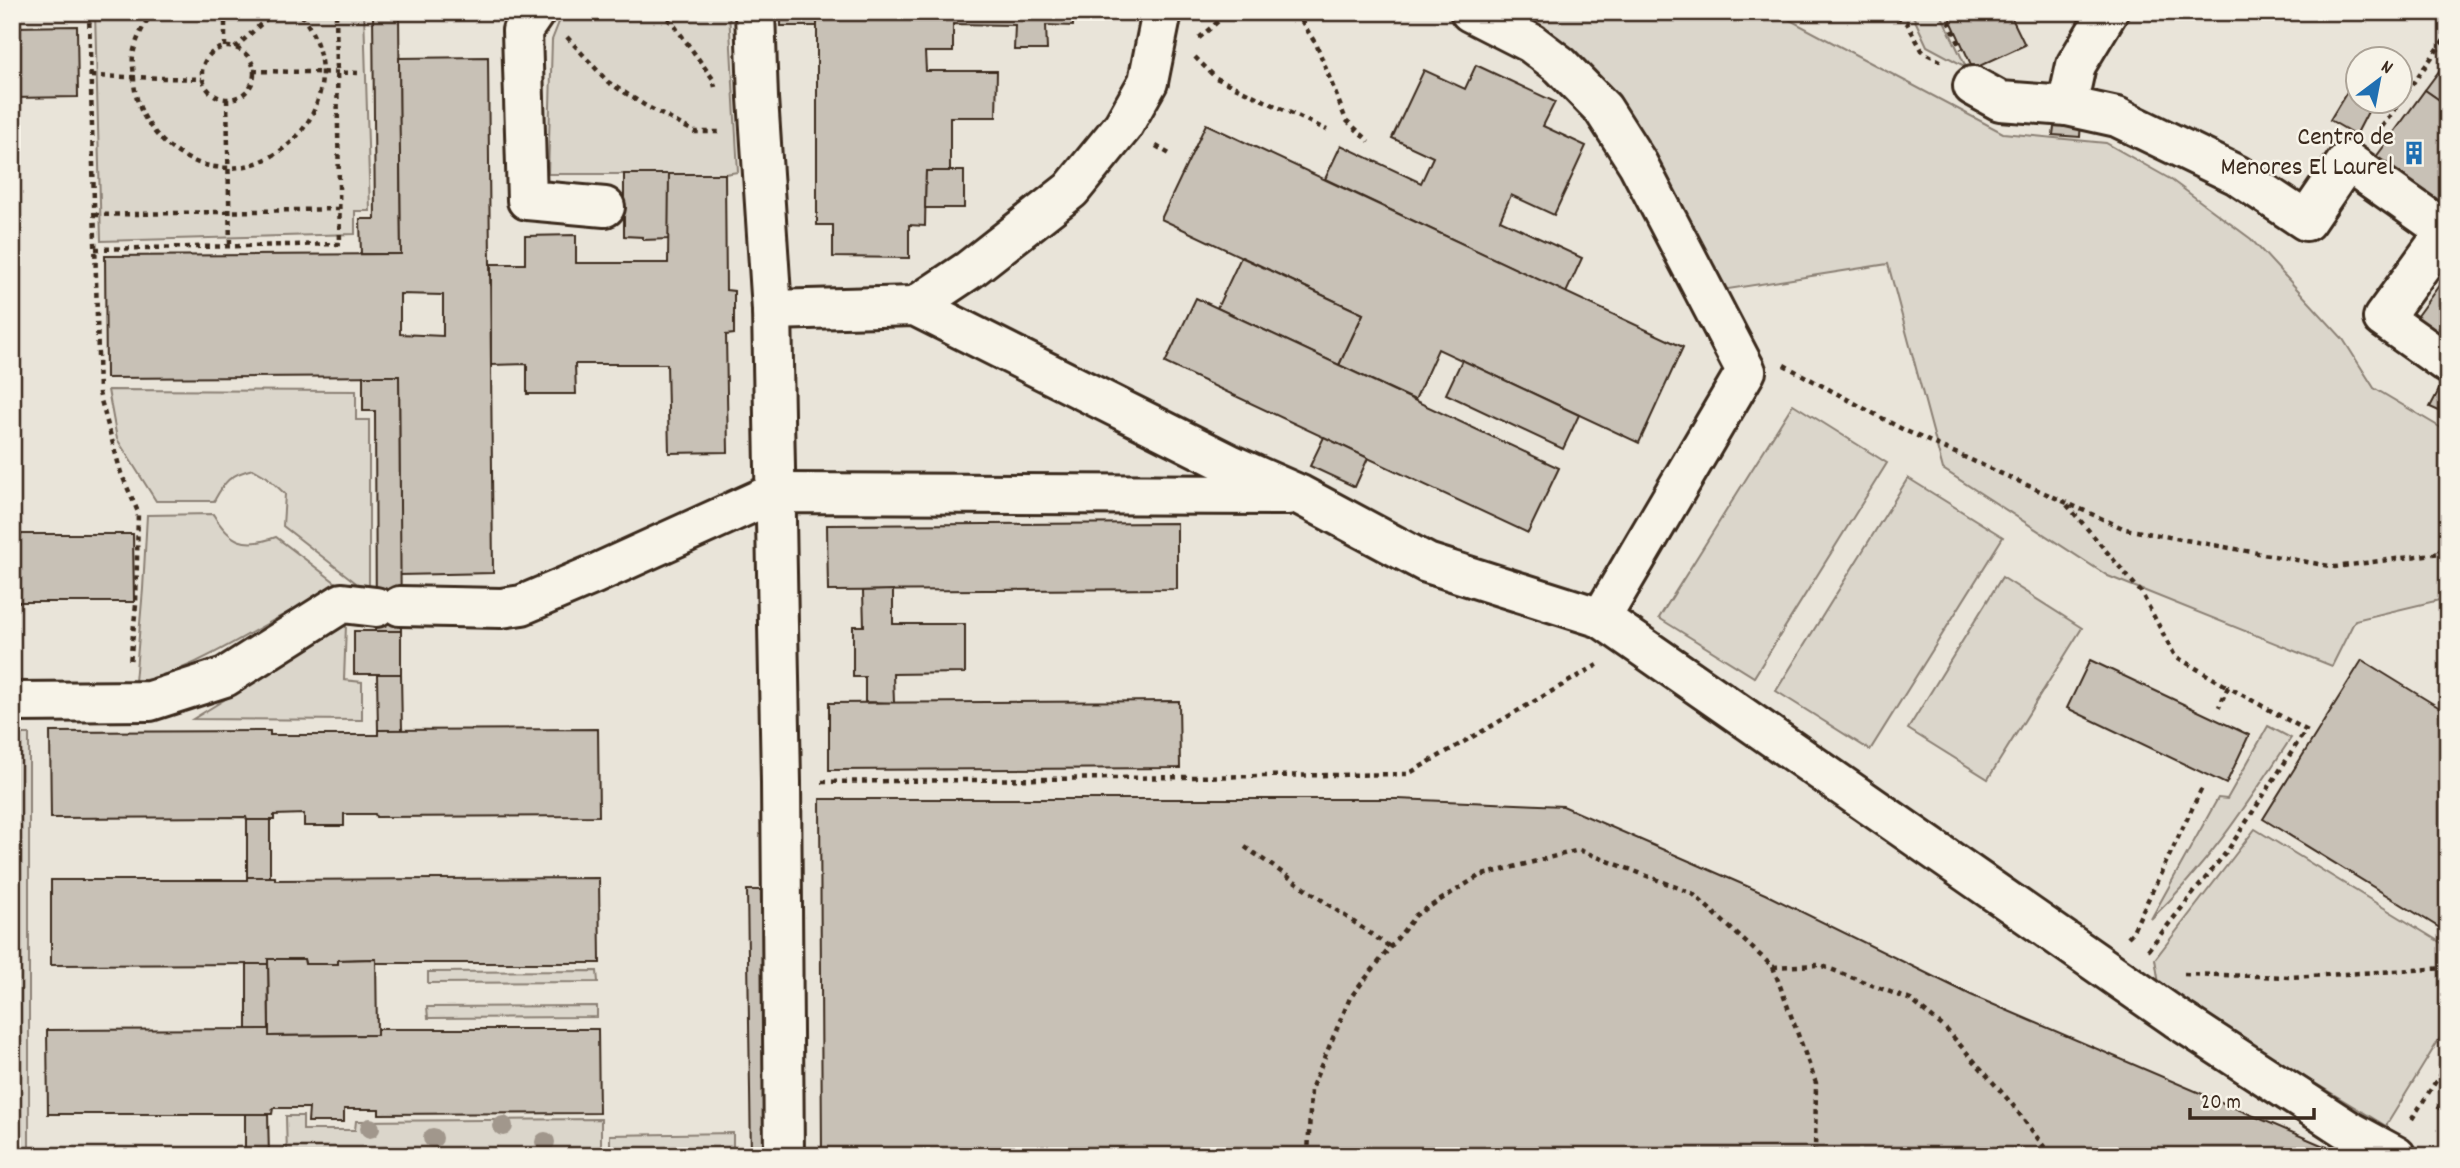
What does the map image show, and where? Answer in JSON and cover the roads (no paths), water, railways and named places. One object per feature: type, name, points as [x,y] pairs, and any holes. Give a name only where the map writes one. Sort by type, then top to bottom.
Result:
[{"type":"lane","points":[[755,12],[772,310],[781,782],[784,1156]]},
{"type":"lane","points":[[1469,12],[1531,43],[1559,65],[1603,109],[1639,164],[1746,370],[1601,618]]},
{"type":"lane","points":[[2067,106],[2076,65],[2108,12]]},
{"type":"lane","points":[[915,306],[969,270],[1071,191],[1123,126],[1148,82],[1161,18]]},
{"type":"lane","points":[[546,20],[522,31],[527,200],[605,207]]},
{"type":"lane","points":[[1961,68],[2000,101],[2067,106],[2117,117],[2237,175],[2306,221],[2347,161],[2354,165],[2446,231],[2384,318],[2448,364]]},
{"type":"lane","points":[[772,310],[915,306],[1232,465],[1300,495],[1427,563],[1601,618],[2117,972],[2176,1018],[2348,1130],[2394,1154]]},
{"type":"lane","points":[[12,702],[150,701],[225,677],[342,603],[501,608],[522,605],[774,493],[1300,495]]},
{"type":"place","name":"Centro de Menores El Laurel","points":[[2414,153]]}]
